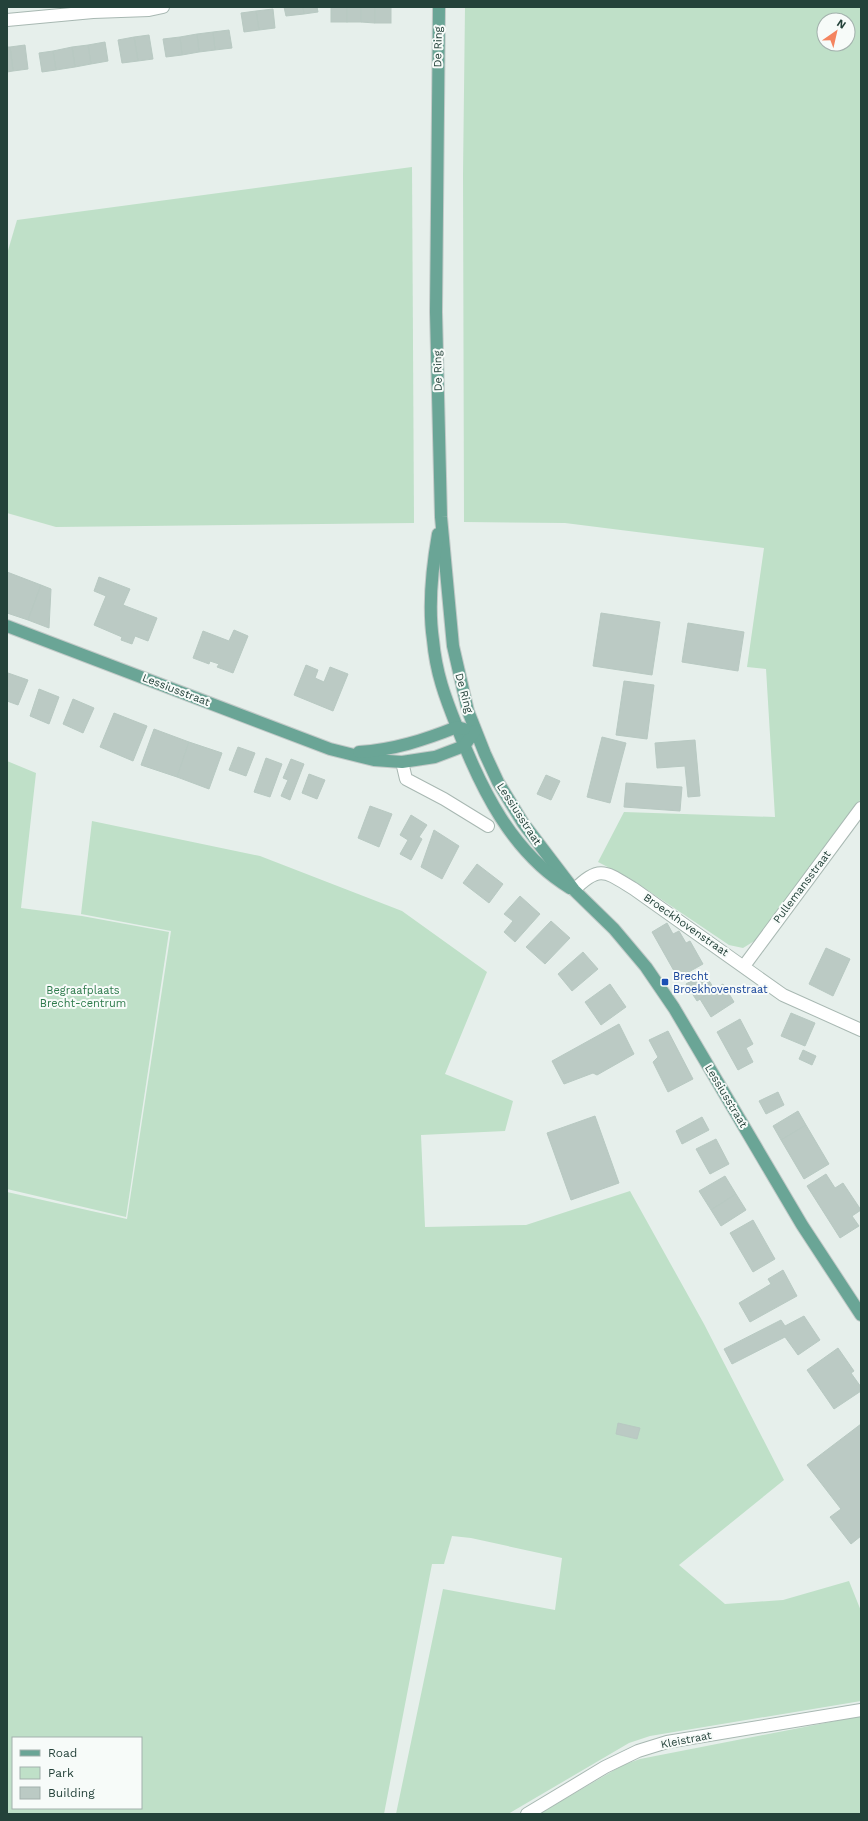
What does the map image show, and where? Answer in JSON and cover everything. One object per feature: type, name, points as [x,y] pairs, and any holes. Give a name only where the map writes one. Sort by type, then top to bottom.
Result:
[{"type":"main road","name":"De Ring","points":[[439,7],[436,312],[441,517],[454,652],[464,697],[475,731]]},
{"type":"main road","name":"De Ring","points":[[441,517],[433,578],[432,617],[436,661],[441,687],[464,746]]},
{"type":"main road","name":"Lessiusstraat","points":[[7,626],[330,749],[374,760],[402,762],[435,757],[464,746],[496,811],[517,841],[541,867],[574,890]]},
{"type":"main road","points":[[457,727],[475,731],[464,746]]},
{"type":"main road","name":"Lessiusstraat","points":[[346,753],[380,751],[408,745],[457,727]]},
{"type":"main road","name":"Lessiusstraat","points":[[475,731],[498,782],[514,811],[533,838],[574,890],[614,929],[646,967],[674,1008],[802,1225],[861,1315]]},
{"type":"street","points":[[7,20],[94,10],[150,10],[163,7]]},
{"type":"street","points":[[402,762],[406,779],[444,799],[488,826]]},
{"type":"street","name":"Pullemansstraat","points":[[744,966],[861,808]]},
{"type":"street","name":"Broeckhovenstraat","points":[[574,890],[586,878],[595,873],[604,872],[610,874],[634,888],[783,995],[861,1030]]},
{"type":"street","name":"Kleistraat","points":[[527,1814],[605,1767],[638,1751],[667,1742],[861,1710]]},
{"type":"green space","points":[[465,7],[861,7],[861,799],[756,940],[743,948],[729,945],[631,879],[598,862],[624,812],[775,817],[766,669],[747,667],[764,548],[565,523],[464,522],[463,174]]},
{"type":"green space","points":[[412,167],[414,523],[56,527],[7,513],[7,254],[17,220]]},
{"type":"green space","name":"Begraafplaats Brecht-centrum","points":[[7,761],[36,773],[21,908],[82,916],[169,932],[126,1217],[7,1189]]},
{"type":"green space","points":[[92,821],[260,856],[402,911],[487,972],[445,1074],[513,1101],[505,1131],[421,1135],[425,1227],[526,1225],[630,1191],[704,1324],[784,1480],[679,1565],[725,1604],[783,1600],[849,1581],[861,1611],[861,1701],[650,1736],[629,1743],[508,1814],[396,1814],[443,1589],[555,1610],[562,1558],[471,1538],[452,1536],[444,1564],[432,1564],[384,1814],[7,1814],[7,1192],[127,1219],[171,931],[81,914]]},
{"type":"green space","points":[[861,1716],[861,1814],[539,1814],[623,1765],[640,1759]]},
{"type":"building","points":[[284,7],[303,7],[304,14],[286,16]]},
{"type":"building","points":[[303,7],[317,7],[318,12],[304,14]]},
{"type":"building","points":[[331,7],[347,7],[347,22],[331,22]]},
{"type":"building","points":[[347,7],[361,7],[361,22],[347,22]]},
{"type":"building","points":[[361,7],[375,7],[375,23],[361,22]]},
{"type":"building","points":[[375,7],[391,7],[391,23],[375,23]]},
{"type":"building","points":[[273,9],[275,28],[259,30],[256,11]]},
{"type":"building","points":[[256,11],[259,30],[244,32],[241,13]]},
{"type":"building","points":[[229,30],[232,48],[215,50],[213,32]]},
{"type":"building","points":[[213,32],[215,50],[199,52],[197,34]]},
{"type":"building","points":[[197,34],[199,52],[182,55],[180,37]]},
{"type":"building","points":[[149,35],[153,59],[138,61],[134,37]]},
{"type":"building","points":[[134,37],[138,61],[122,63],[118,40]]},
{"type":"building","points":[[180,37],[182,55],[166,57],[163,39]]},
{"type":"building","points":[[105,42],[108,61],[91,64],[88,45]]},
{"type":"building","points":[[25,45],[28,69],[13,71],[10,47]]},
{"type":"building","points":[[88,45],[91,64],[75,67],[72,47]]},
{"type":"building","points":[[7,47],[10,47],[13,71],[7,72]]},
{"type":"building","points":[[72,47],[75,67],[56,70],[53,51]]},
{"type":"building","points":[[53,51],[56,70],[42,72],[39,53]]},
{"type":"building","points":[[7,572],[41,585],[28,620],[7,613]]},
{"type":"building","points":[[99,577],[130,589],[123,605],[157,618],[148,641],[135,636],[132,644],[121,640],[122,637],[94,625],[106,596],[94,591]]},
{"type":"building","points":[[41,585],[51,589],[49,628],[28,620]]},
{"type":"building","points":[[601,613],[660,622],[652,675],[593,666]]},
{"type":"building","points":[[688,623],[744,632],[738,671],[682,662]]},
{"type":"building","points":[[234,630],[248,636],[233,673],[217,667],[219,664],[210,661],[209,664],[193,658],[203,631],[229,641]]},
{"type":"building","points":[[306,665],[318,670],[315,678],[324,682],[330,667],[348,674],[333,711],[294,695]]},
{"type":"building","points":[[8,673],[28,680],[18,705],[7,701]]},
{"type":"building","points":[[624,681],[654,685],[647,739],[616,735]]},
{"type":"building","points":[[39,689],[59,697],[49,724],[30,716]]},
{"type":"building","points":[[73,699],[94,708],[83,733],[63,724]]},
{"type":"building","points":[[114,713],[147,726],[133,761],[100,747]]},
{"type":"building","points":[[154,729],[189,742],[177,777],[141,765]]},
{"type":"building","points":[[602,737],[626,743],[610,803],[587,797]]},
{"type":"building","points":[[695,740],[700,796],[688,797],[685,766],[657,768],[655,743]]},
{"type":"building","points":[[189,742],[222,753],[209,789],[177,777]]},
{"type":"building","points":[[238,747],[255,753],[246,776],[229,770]]},
{"type":"building","points":[[266,758],[282,764],[270,797],[254,792]]},
{"type":"building","points":[[291,759],[304,764],[290,800],[281,796],[288,780],[283,778]]},
{"type":"building","points":[[309,774],[325,780],[317,799],[302,793]]},
{"type":"building","points":[[546,775],[560,781],[551,800],[537,794]]},
{"type":"building","points":[[626,783],[682,787],[680,811],[624,807]]},
{"type":"building","points":[[370,806],[392,814],[379,847],[358,838]]},
{"type":"building","points":[[411,815],[427,825],[419,837],[422,839],[411,860],[400,854],[408,840],[400,835]]},
{"type":"building","points":[[434,830],[459,846],[442,879],[421,867]]},
{"type":"building","points":[[477,864],[503,884],[489,903],[463,883]]},
{"type":"building","points":[[520,896],[540,914],[515,942],[504,932],[513,921],[504,914]]},
{"type":"building","points":[[551,921],[570,938],[545,964],[526,947]]},
{"type":"building","points":[[667,923],[673,934],[679,931],[686,943],[690,941],[703,964],[678,978],[652,932]]},
{"type":"building","points":[[826,948],[850,959],[833,996],[809,984]]},
{"type":"building","points":[[583,952],[598,969],[572,991],[558,974]]},
{"type":"building","points":[[704,973],[715,990],[697,1001],[686,984]]},
{"type":"building","points":[[610,984],[626,1007],[601,1025],[585,1002]]},
{"type":"building","points":[[723,984],[734,1002],[711,1017],[700,999]]},
{"type":"building","points":[[791,1013],[815,1023],[805,1046],[781,1036]]},
{"type":"building","points":[[740,1019],[753,1044],[746,1048],[753,1062],[738,1070],[717,1032]]},
{"type":"building","points":[[619,1024],[634,1054],[597,1075],[593,1073],[564,1084],[552,1061]]},
{"type":"building","points":[[668,1031],[693,1079],[668,1092],[653,1062],[658,1057],[649,1040]]},
{"type":"building","points":[[803,1050],[816,1056],[812,1065],[799,1059]]},
{"type":"building","points":[[778,1092],[784,1105],[766,1114],[759,1101]]},
{"type":"building","points":[[798,1111],[806,1125],[781,1140],[773,1126]]},
{"type":"building","points":[[595,1116],[619,1183],[571,1200],[547,1133]]},
{"type":"building","points":[[702,1117],[709,1130],[682,1144],[676,1131]]},
{"type":"building","points":[[806,1125],[829,1164],[804,1179],[781,1140]]},
{"type":"building","points":[[716,1139],[729,1164],[710,1174],[696,1149]]},
{"type":"building","points":[[826,1174],[835,1188],[843,1183],[861,1210],[852,1216],[859,1226],[840,1238],[807,1186]]},
{"type":"building","points":[[725,1176],[736,1194],[711,1210],[699,1191]]},
{"type":"building","points":[[736,1194],[746,1210],[721,1226],[711,1210]]},
{"type":"building","points":[[753,1220],[775,1259],[753,1272],[730,1233]]},
{"type":"building","points":[[783,1270],[797,1296],[750,1322],[739,1303],[771,1284],[768,1279]]},
{"type":"building","points":[[804,1316],[820,1340],[798,1355],[785,1337],[732,1364],[724,1349],[781,1320],[785,1326]]},
{"type":"building","points":[[838,1348],[854,1371],[851,1373],[861,1387],[861,1391],[834,1409],[807,1370]]},
{"type":"building","points":[[618,1423],[640,1428],[637,1439],[616,1434]]},
{"type":"building","points":[[861,1424],[861,1536],[851,1544],[830,1517],[841,1509],[807,1465]]},
{"type":"place","name":"Brecht Broekhovenstraat","points":[[665,982]]}]
